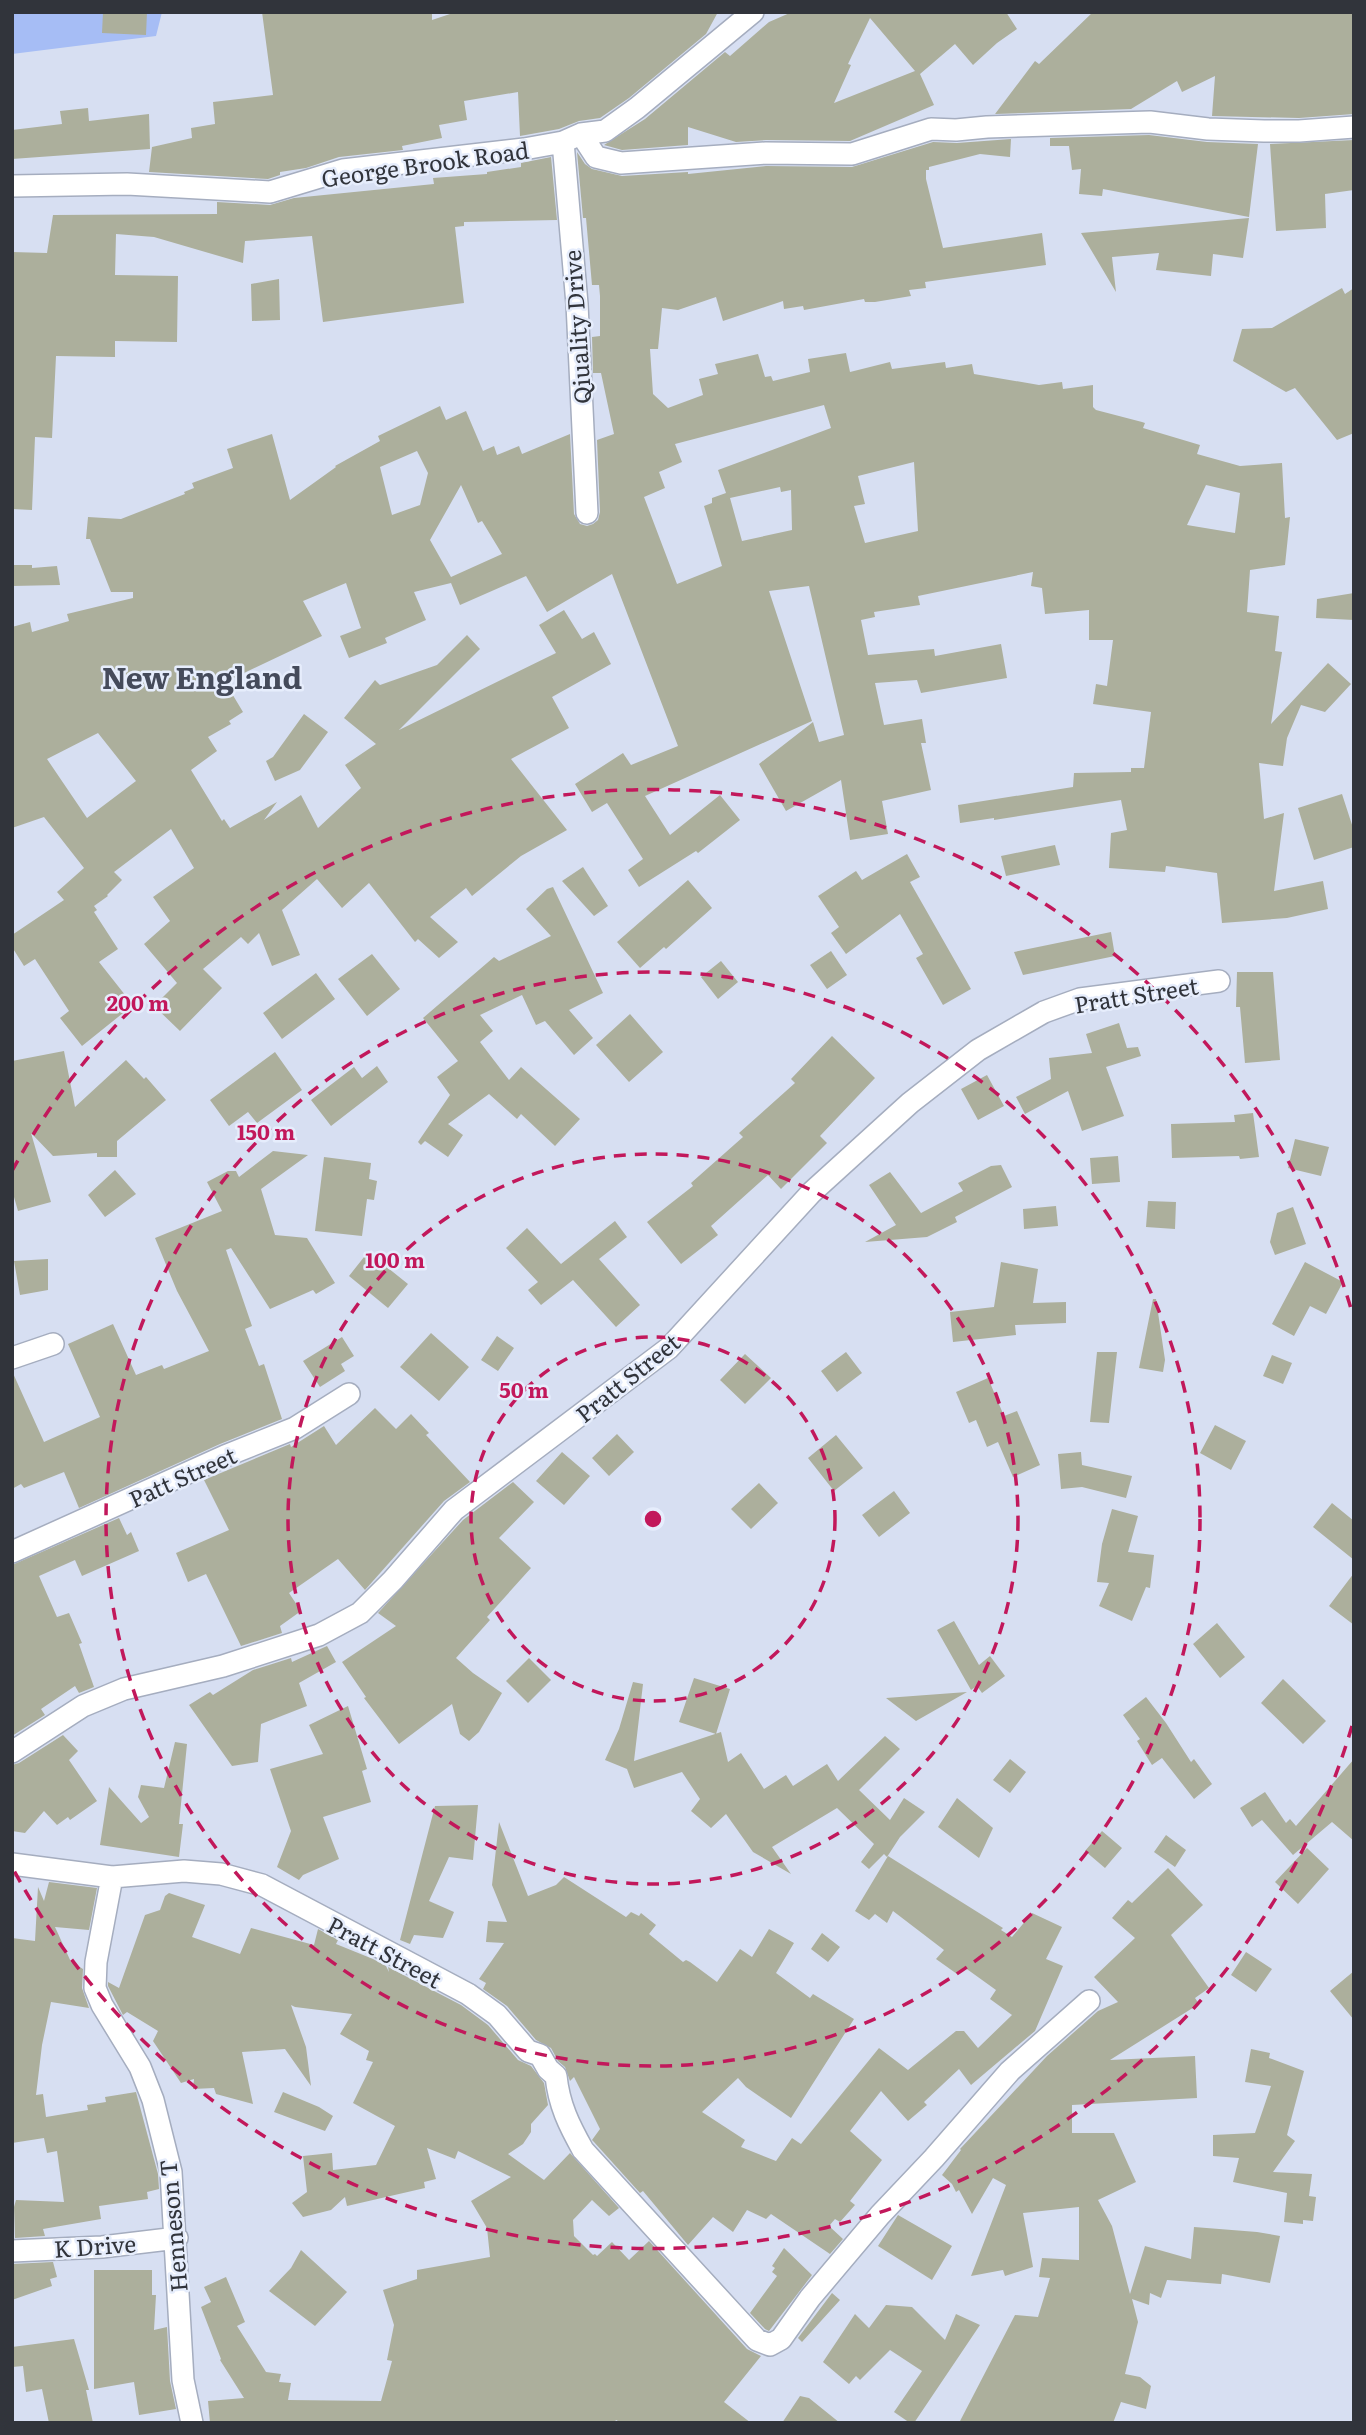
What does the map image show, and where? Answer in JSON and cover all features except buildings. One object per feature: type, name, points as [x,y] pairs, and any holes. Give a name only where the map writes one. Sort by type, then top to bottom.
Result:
[{"type":"street","name":"George Brook Road","points":[[12,186],[127,184],[270,192],[343,170],[524,149],[605,131],[637,108],[753,12]]},
{"type":"street","points":[[572,138],[596,157],[621,163],[766,153],[852,154],[931,129],[1150,122],[1208,129],[1264,131],[1354,127]]},
{"type":"street","name":"Qiuality Drive","points":[[572,138],[587,513]]},
{"type":"street","name":"Pratt Street","points":[[12,1752],[83,1706],[124,1689],[247,1658],[319,1635],[360,1614],[454,1510],[669,1348],[812,1192],[910,1102],[997,1039],[1044,1012],[1080,999],[1219,981]]},
{"type":"street","points":[[12,1358],[53,1344]]},
{"type":"street","name":"Patt Street","points":[[12,1552],[225,1455],[295,1428],[349,1394]]},
{"type":"street","name":"Pratt Street","points":[[12,1864],[112,1877],[184,1871],[220,1874],[262,1885],[468,1994],[497,2015],[528,2051],[540,2055],[548,2069],[556,2076],[559,2101],[583,2150],[757,2340],[770,2345],[781,2339],[810,2298],[880,2215],[1010,2071],[1089,2001]]},
{"type":"street","name":"Henneson T","points":[[112,1877],[96,1962],[95,1988],[102,2005],[140,2067],[153,2100],[171,2172],[177,2238],[178,2315],[183,2380],[192,2423]]},
{"type":"street","name":"K Drive","points":[[12,2250],[102,2247],[177,2238]]},
{"type":"shaded area","points":[[12,12],[162,12],[156,36],[12,54]]},
{"type":"district","name":"New England","points":[[202,676]]}]
